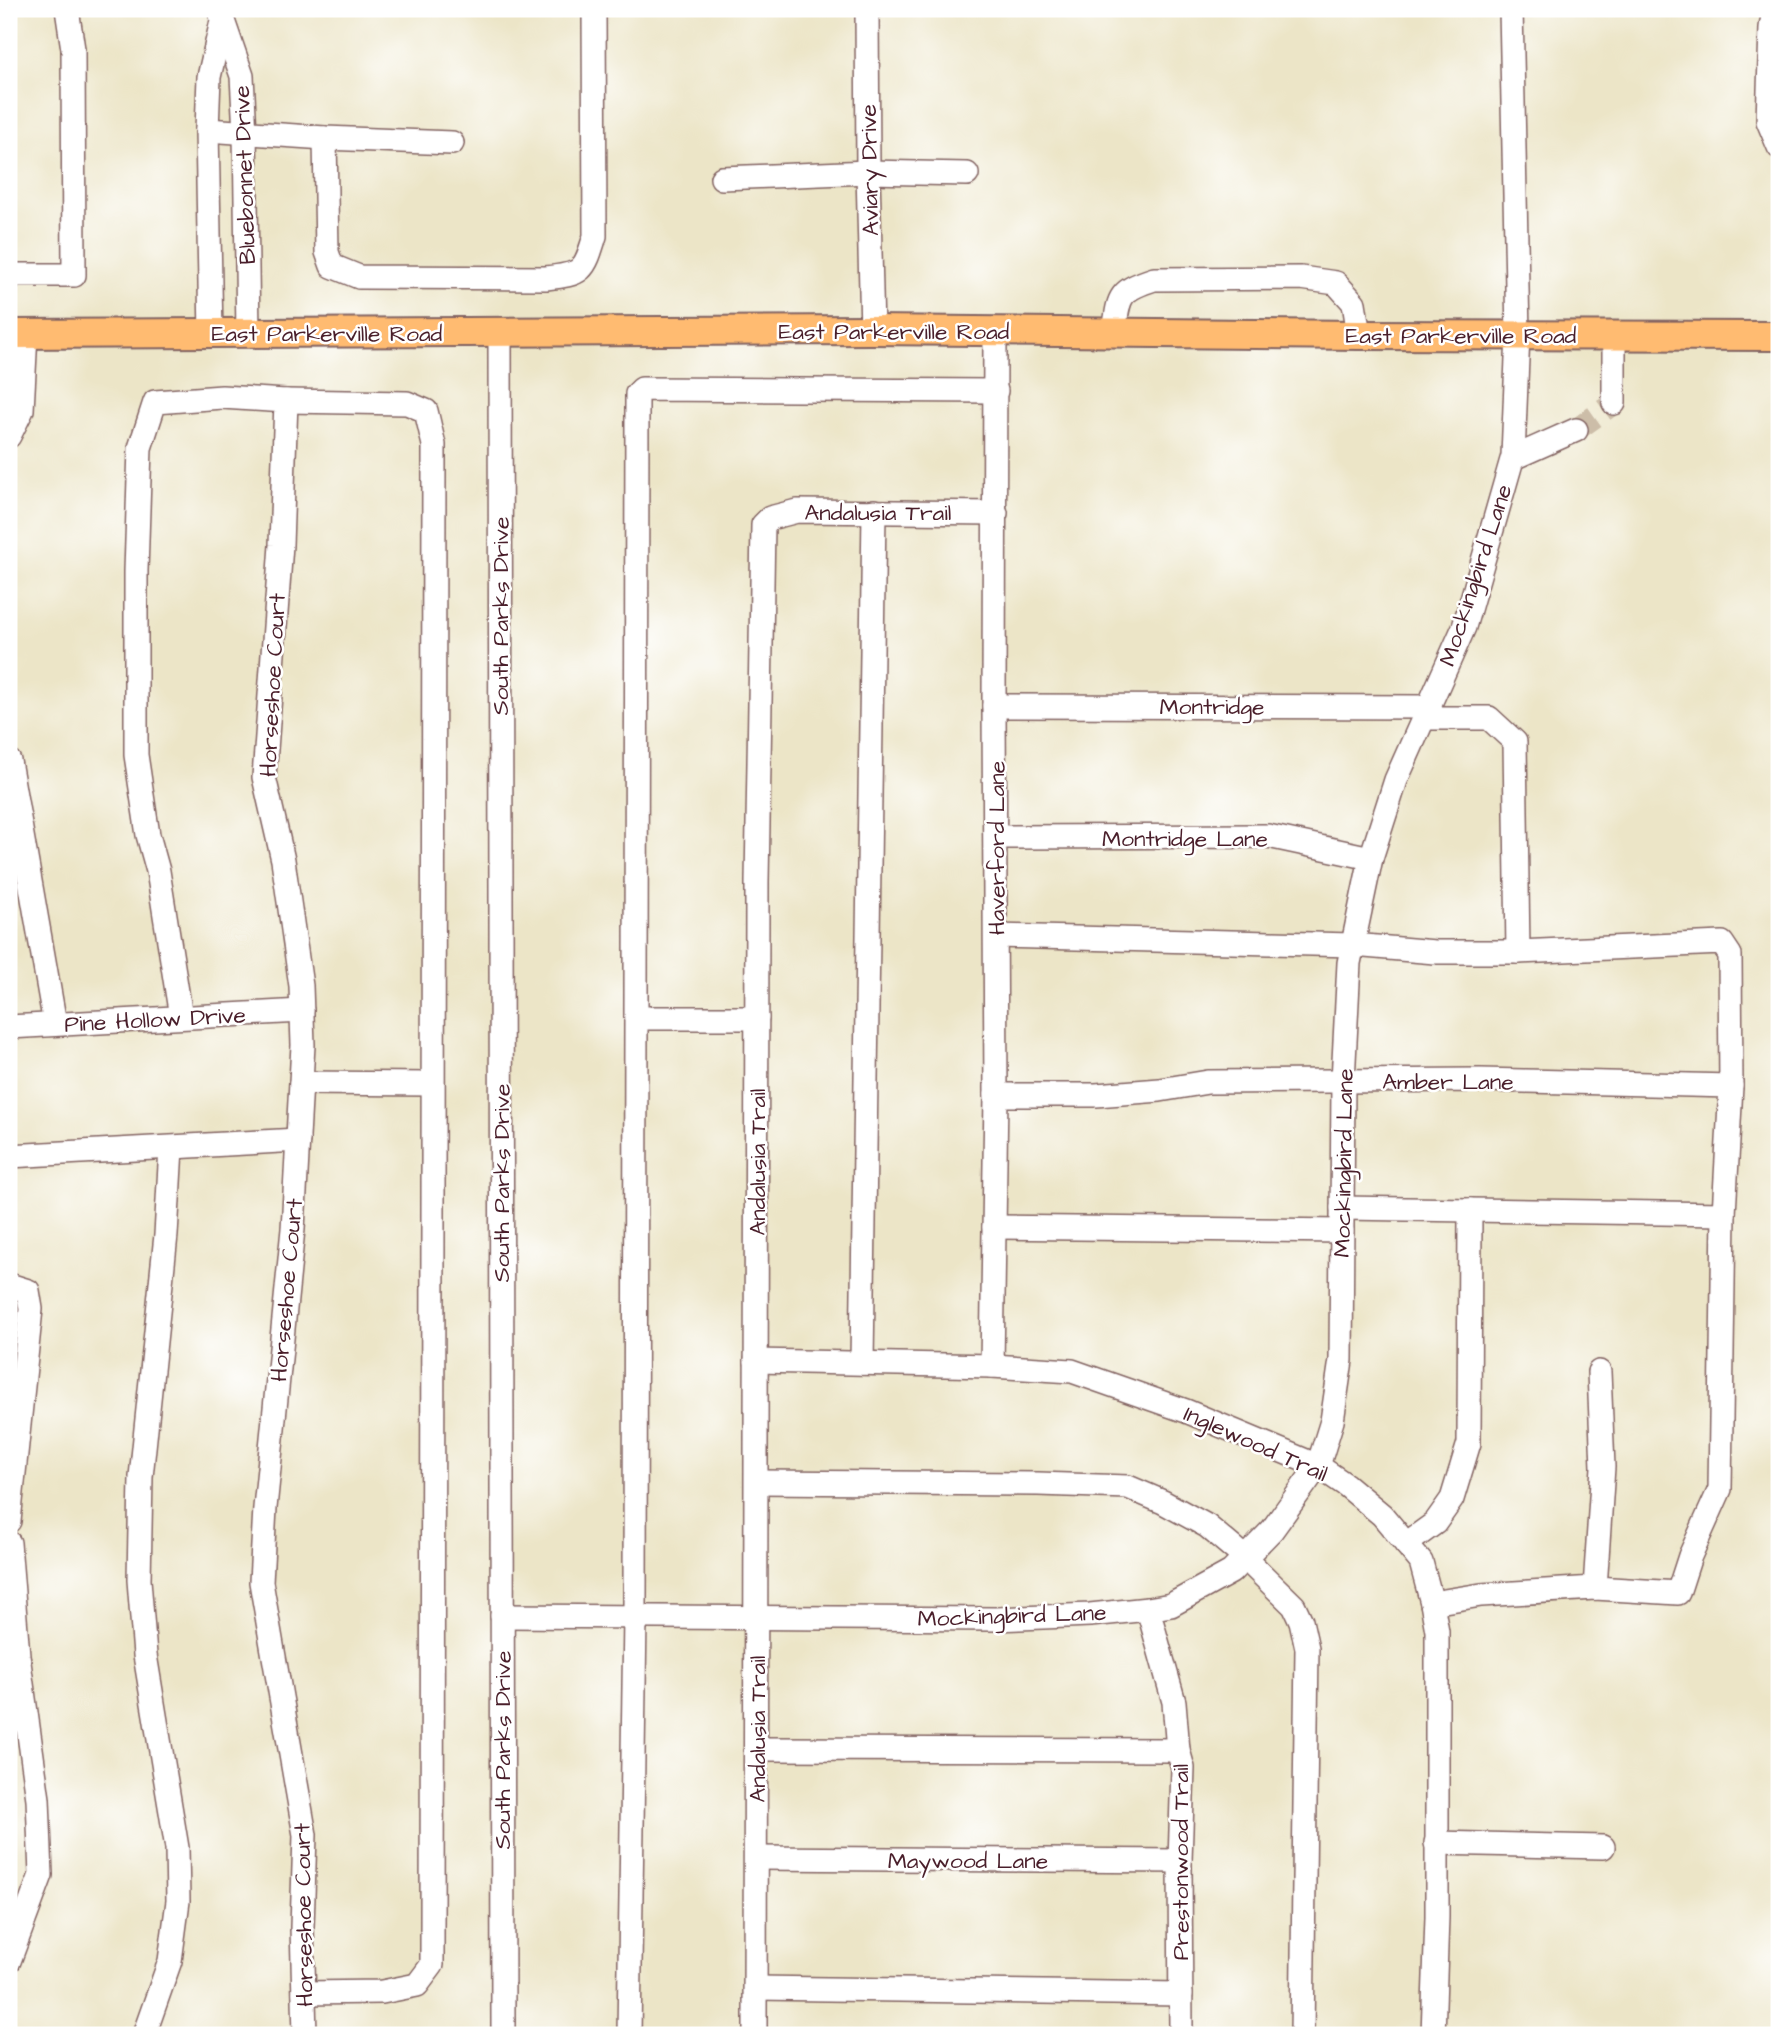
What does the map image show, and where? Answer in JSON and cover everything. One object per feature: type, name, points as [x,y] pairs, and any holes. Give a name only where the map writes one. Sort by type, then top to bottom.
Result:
[{"type":"main road","name":"East Parkerville Road","points":[[17,334],[872,330],[1779,336]]},
{"type":"street","points":[[9,275],[74,275],[73,49],[68,9]]},
{"type":"street","points":[[325,138],[327,252],[332,266],[359,277],[491,279],[573,275],[587,263],[595,236],[594,9]]},
{"type":"street","name":"Aviary Drive","points":[[867,9],[872,330]]},
{"type":"street","name":"Mockingbird Lane","points":[[502,1616],[996,1619],[1090,1615],[1171,1605],[1231,1572],[1272,1530],[1318,1466],[1332,1421],[1341,1360],[1343,1081],[1349,963],[1371,858],[1396,780],[1464,627],[1513,458],[1518,334],[1511,9]]},
{"type":"street","points":[[1774,9],[1768,121],[1779,147]]},
{"type":"street","name":"Bluebonnet Drive","points":[[211,334],[207,130],[209,77],[220,15]]},
{"type":"street","name":"Bluebonnet Drive","points":[[220,15],[242,76],[248,334]]},
{"type":"street","points":[[207,130],[452,143]]},
{"type":"street","points":[[722,178],[868,172],[967,174]]},
{"type":"street","points":[[1114,333],[1118,300],[1133,286],[1154,279],[1301,278],[1336,283],[1353,303],[1359,335]]},
{"type":"street","name":"South Parks Drive","points":[[500,331],[503,2035]]},
{"type":"street","name":"Haverford Lane","points":[[992,1366],[996,1094],[995,331]]},
{"type":"street","points":[[9,436],[22,410],[17,334]]},
{"type":"street","points":[[1614,335],[1614,403]]},
{"type":"street","points":[[629,2035],[635,1617],[637,394],[642,389],[996,391]]},
{"type":"street","points":[[181,1017],[136,755],[136,571],[140,448],[155,402],[222,397],[407,403],[426,411],[434,445],[432,1965],[417,1985],[382,1992],[304,1993]]},
{"type":"street","name":"Horseshoe Court","points":[[286,401],[281,545],[264,777],[283,860],[301,986],[301,1083],[293,1229],[265,1508],[261,1582],[306,1835],[302,1927],[305,2035]]},
{"type":"street","points":[[1513,458],[1576,430]]},
{"type":"street","name":"Andalusia Trail","points":[[755,2035],[757,1018],[763,525],[770,518],[797,511],[996,513]]},
{"type":"street","points":[[862,1363],[874,512]]},
{"type":"street","name":"Montridge","points":[[994,706],[1427,713],[1489,718],[1515,742],[1518,952]]},
{"type":"street","points":[[9,761],[55,1024]]},
{"type":"street","name":"Montridge Lane","points":[[996,837],[1268,836],[1371,858]]},
{"type":"street","points":[[996,936],[1353,945],[1435,952],[1518,952],[1722,943],[1730,955],[1731,1086],[1724,1214],[1720,1489],[1690,1556],[1678,1593],[1595,1588],[1481,1595],[1432,1603]]},
{"type":"street","name":"Pine Hollow Drive","points":[[9,1027],[302,1011]]},
{"type":"street","points":[[636,1018],[757,1018]]},
{"type":"street","name":"Amber Lane","points":[[996,1094],[1096,1095],[1160,1090],[1208,1082],[1480,1080],[1731,1086]]},
{"type":"street","points":[[301,1083],[432,1084]]},
{"type":"street","points":[[9,1156],[298,1140]]},
{"type":"street","points":[[144,2035],[170,1961],[178,1901],[177,1849],[145,1655],[139,1580],[141,1477],[166,1235],[171,1148]]},
{"type":"street","points":[[994,1227],[1342,1220],[1470,1210],[1724,1214]]},
{"type":"street","points":[[1406,1544],[1435,1523],[1452,1499],[1469,1443],[1470,1210]]},
{"type":"street","points":[[9,1521],[31,1309],[18,1288]]},
{"type":"street","name":"Inglewood Trail","points":[[756,1361],[992,1366],[1072,1371],[1185,1411],[1318,1466],[1382,1515],[1421,1562],[1437,1630],[1437,1917],[1433,2035]]},
{"type":"street","points":[[1595,1588],[1603,1467],[1599,1372]]},
{"type":"street","points":[[757,1482],[1038,1484],[1128,1488],[1163,1502],[1208,1526],[1294,1606],[1301,1621],[1307,1648],[1302,2035]]},
{"type":"street","points":[[9,1543],[18,1655],[38,1800],[41,1875],[9,1961]]},
{"type":"street","name":"Prestonwood Trail","points":[[1148,1609],[1174,1702],[1178,1750],[1183,1768],[1180,1861],[1181,2035]]},
{"type":"street","points":[[757,1749],[1178,1750]]},
{"type":"street","points":[[1436,1843],[1603,1847]]},
{"type":"street","name":"Maywood Lane","points":[[756,1858],[1180,1861]]},
{"type":"street","points":[[755,1988],[1181,1994]]},
{"type":"tunnel","points":[[1576,430],[1614,403]]}]
